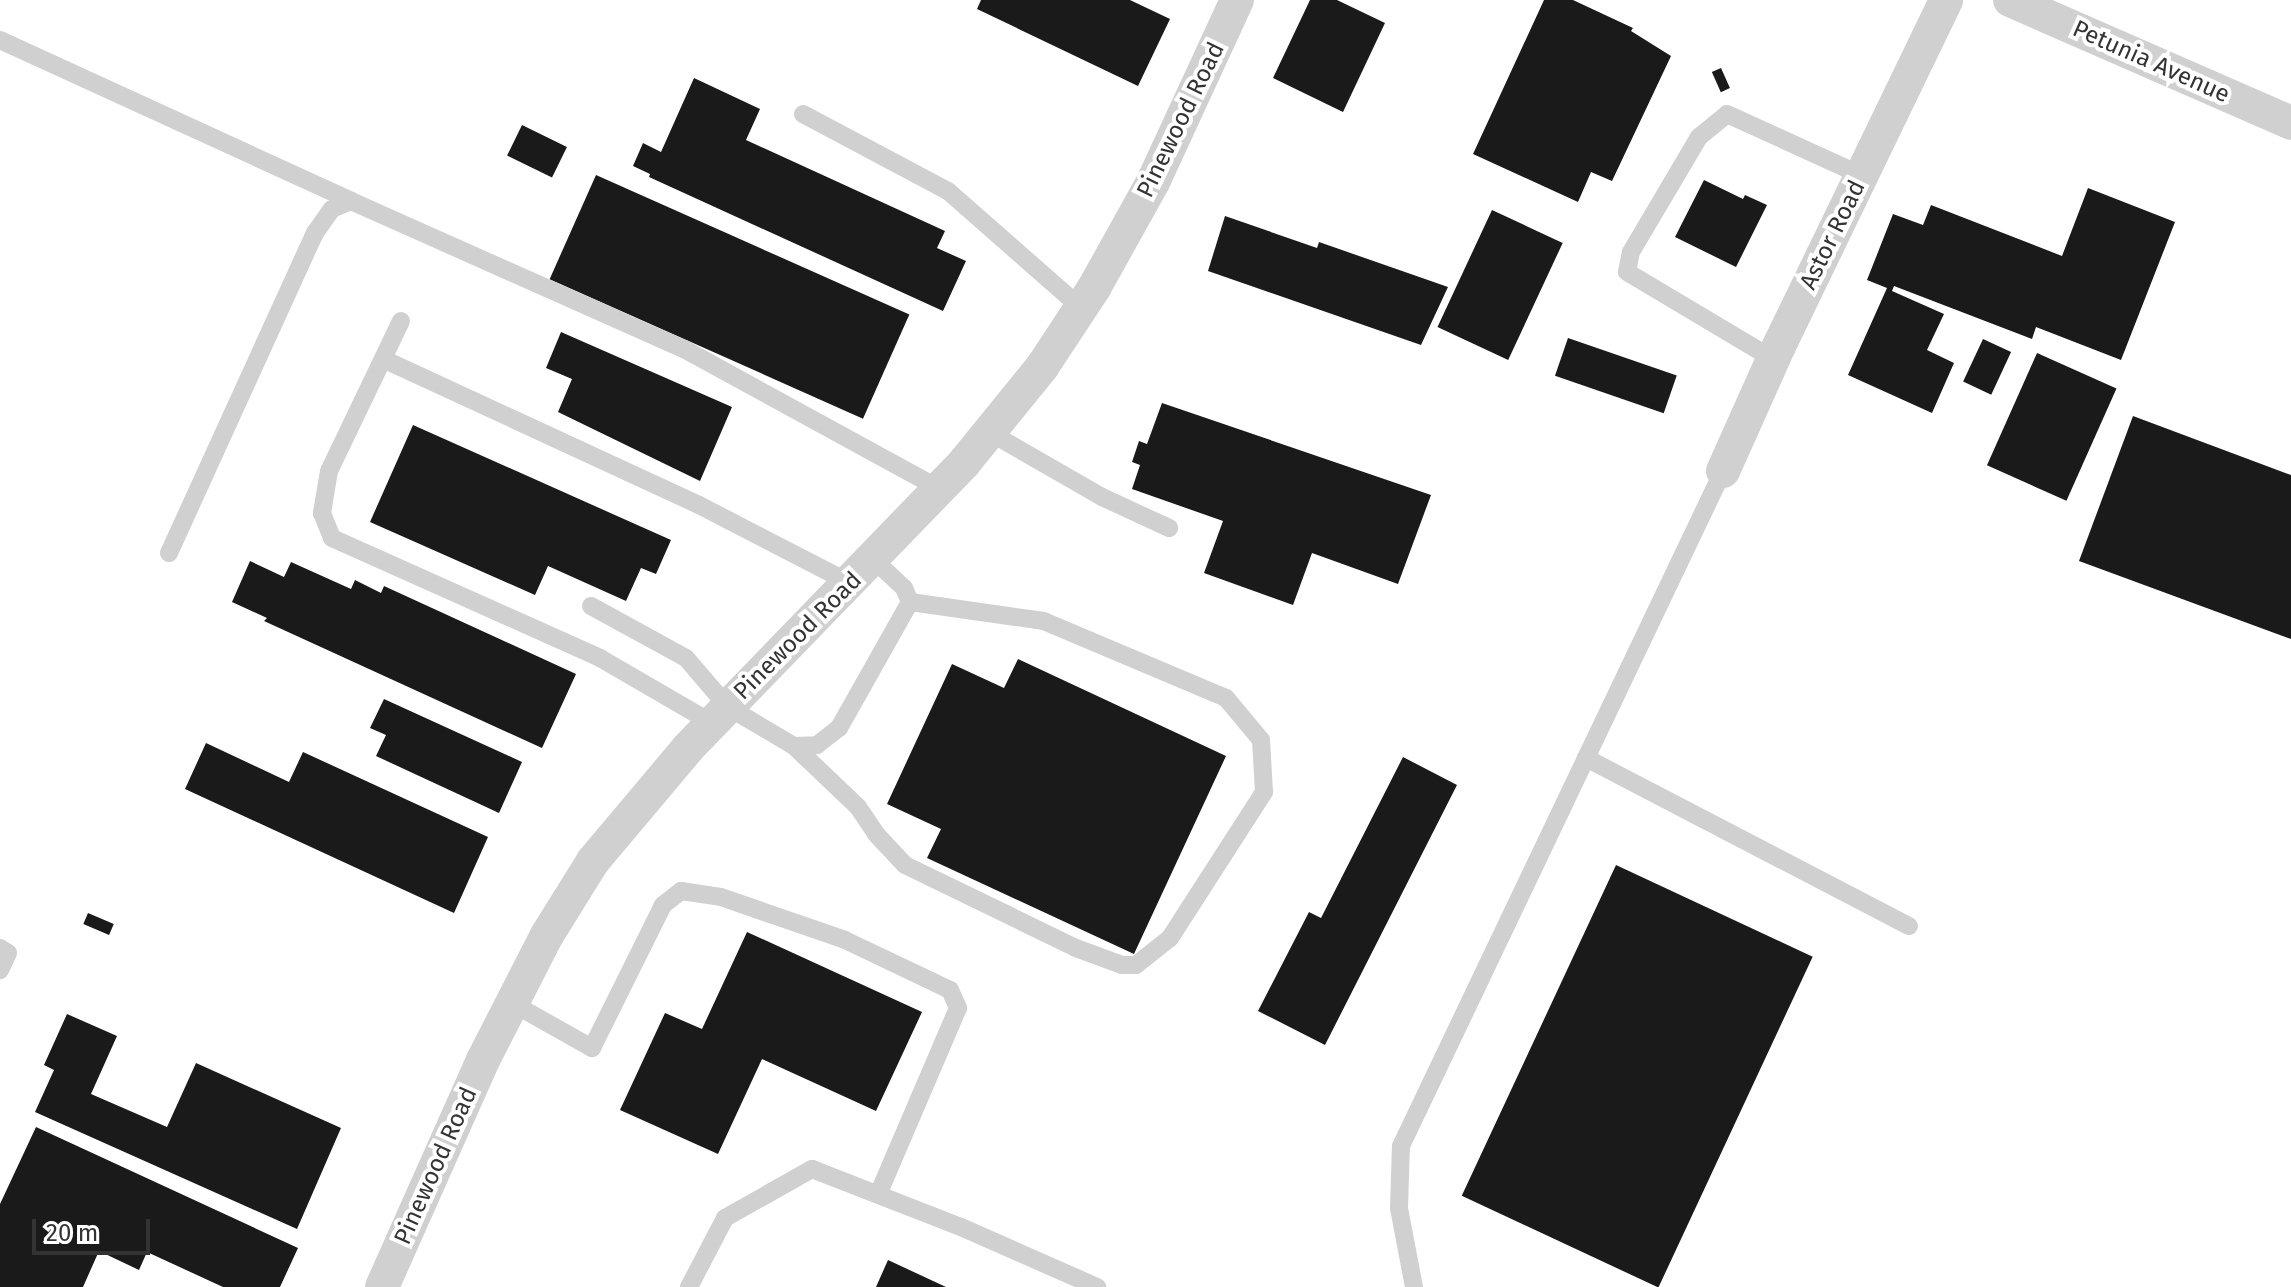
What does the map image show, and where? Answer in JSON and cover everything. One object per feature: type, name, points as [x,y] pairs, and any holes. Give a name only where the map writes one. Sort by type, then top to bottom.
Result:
[{"type":"street","name":"Pinewood Road","points":[[382,1287],[483,1060],[547,935],[593,861],[720,715],[940,489],[1042,367],[1081,308],[1153,182],[1237,0]]},
{"type":"street","name":"Astor Road","points":[[1723,471],[1773,359],[1946,0]]},
{"type":"street","name":"Petunia Avenue","points":[[2010,0],[2291,123]]},
{"type":"lane","points":[[0,40],[684,349],[940,489]]},
{"type":"lane","points":[[803,114],[948,191],[1081,308]]},
{"type":"lane","points":[[1773,359],[1627,272],[1631,252],[1699,137],[1727,114],[1861,175]]},
{"type":"lane","points":[[169,553],[315,233],[332,209],[351,201]]},
{"type":"lane","points":[[401,321],[329,471],[322,513],[332,538],[794,746],[858,807],[876,834],[905,865],[1076,948],[1122,965],[1136,965],[1170,938],[1264,792],[1261,740],[1226,698],[1044,621],[910,602]]},
{"type":"lane","points":[[383,359],[699,505],[904,588],[910,602]]},
{"type":"lane","points":[[989,432],[1102,497],[1169,528]]},
{"type":"lane","points":[[1414,1287],[1399,1208],[1401,1146],[1723,471]]},
{"type":"lane","points":[[794,746],[817,745],[839,728],[910,602]]},
{"type":"lane","points":[[591,606],[686,658],[720,715]]},
{"type":"lane","points":[[1586,758],[1909,926]]},
{"type":"lane","points":[[512,1003],[592,1048],[663,905],[681,891],[721,897],[845,940],[950,990],[958,1008],[878,1195]]},
{"type":"lane","points":[[0,948],[8,953],[0,970]]},
{"type":"lane","points":[[689,1287],[725,1218],[812,1169],[1097,1287]]},
{"type":"building","points":[[981,0],[1130,0],[1170,19],[1138,86],[977,9]]},
{"type":"building","points":[[1310,0],[1337,0],[1385,23],[1343,112],[1273,78]]},
{"type":"building","points":[[1544,0],[1573,0],[1633,28],[1631,31],[1671,56],[1612,181],[1591,172],[1578,202],[1473,154]]},
{"type":"building","points":[[1721,68],[1730,88],[1721,92],[1712,72]]},
{"type":"building","points":[[694,78],[760,109],[746,140],[945,231],[937,248],[966,261],[943,311],[649,177],[650,174],[633,166],[643,143],[661,152]]},
{"type":"building","points":[[522,125],[567,147],[552,177],[507,156]]},
{"type":"building","points":[[596,175],[909,315],[863,419],[550,279]]},
{"type":"building","points":[[1704,180],[1743,199],[1745,195],[1767,205],[1736,267],[1675,237]]},
{"type":"building","points":[[2088,188],[2175,222],[2121,360],[2036,327],[2032,339],[1894,286],[1892,291],[1944,314],[1927,350],[1954,363],[1932,413],[1848,375],[1887,288],[1867,280],[1893,214],[1923,225],[1931,205],[2062,256]]},
{"type":"building","points":[[1492,210],[1563,243],[1508,360],[1437,327]]},
{"type":"building","points":[[1225,216],[1317,248],[1319,242],[1448,287],[1421,345],[1208,271]]},
{"type":"building","points":[[561,332],[732,407],[700,481],[558,412],[572,379],[546,368]]},
{"type":"building","points":[[1568,338],[1677,375],[1664,413],[1555,376]]},
{"type":"building","points":[[1983,339],[2011,352],[1991,395],[1963,382]]},
{"type":"building","points":[[2037,353],[2116,388],[2066,501],[1987,465]]},
{"type":"building","points":[[1162,403],[1431,495],[1398,584],[1312,553],[1293,605],[1204,573],[1223,521],[1132,489],[1140,465],[1132,462],[1139,441],[1147,444]]},
{"type":"building","points":[[2133,416],[2291,475],[2291,639],[2079,561]]},
{"type":"building","points":[[413,425],[671,540],[656,574],[641,568],[626,601],[548,566],[535,595],[370,522]]},
{"type":"building","points":[[250,561],[284,577],[291,562],[351,589],[355,580],[381,593],[384,586],[576,674],[542,748],[264,621],[267,618],[232,602]]},
{"type":"building","points":[[1018,659],[1226,756],[1134,954],[927,858],[941,829],[887,804],[952,664],[1004,688]]},
{"type":"building","points":[[384,699],[522,762],[499,813],[376,756],[386,735],[370,728]]},
{"type":"building","points":[[206,743],[289,782],[303,752],[488,837],[454,913],[185,789]]},
{"type":"building","points":[[1403,757],[1457,785],[1325,1045],[1258,1011],[1309,912],[1321,918]]},
{"type":"building","points":[[1616,865],[1813,957],[1659,1287],[1462,1196]]},
{"type":"building","points":[[88,913],[114,924],[109,935],[83,924]]},
{"type":"building","points":[[747,932],[922,1012],[876,1111],[762,1059],[718,1154],[620,1110],[665,1013],[702,1029]]},
{"type":"building","points":[[67,1014],[117,1036],[91,1094],[167,1127],[196,1063],[341,1128],[297,1229],[35,1112],[54,1070],[44,1065]]},
{"type":"building","points":[[36,1127],[298,1248],[280,1287],[223,1287],[147,1252],[139,1270],[99,1251],[83,1287],[0,1287],[0,1204]]},
{"type":"building","points":[[888,1260],[946,1287],[876,1287]]}]
